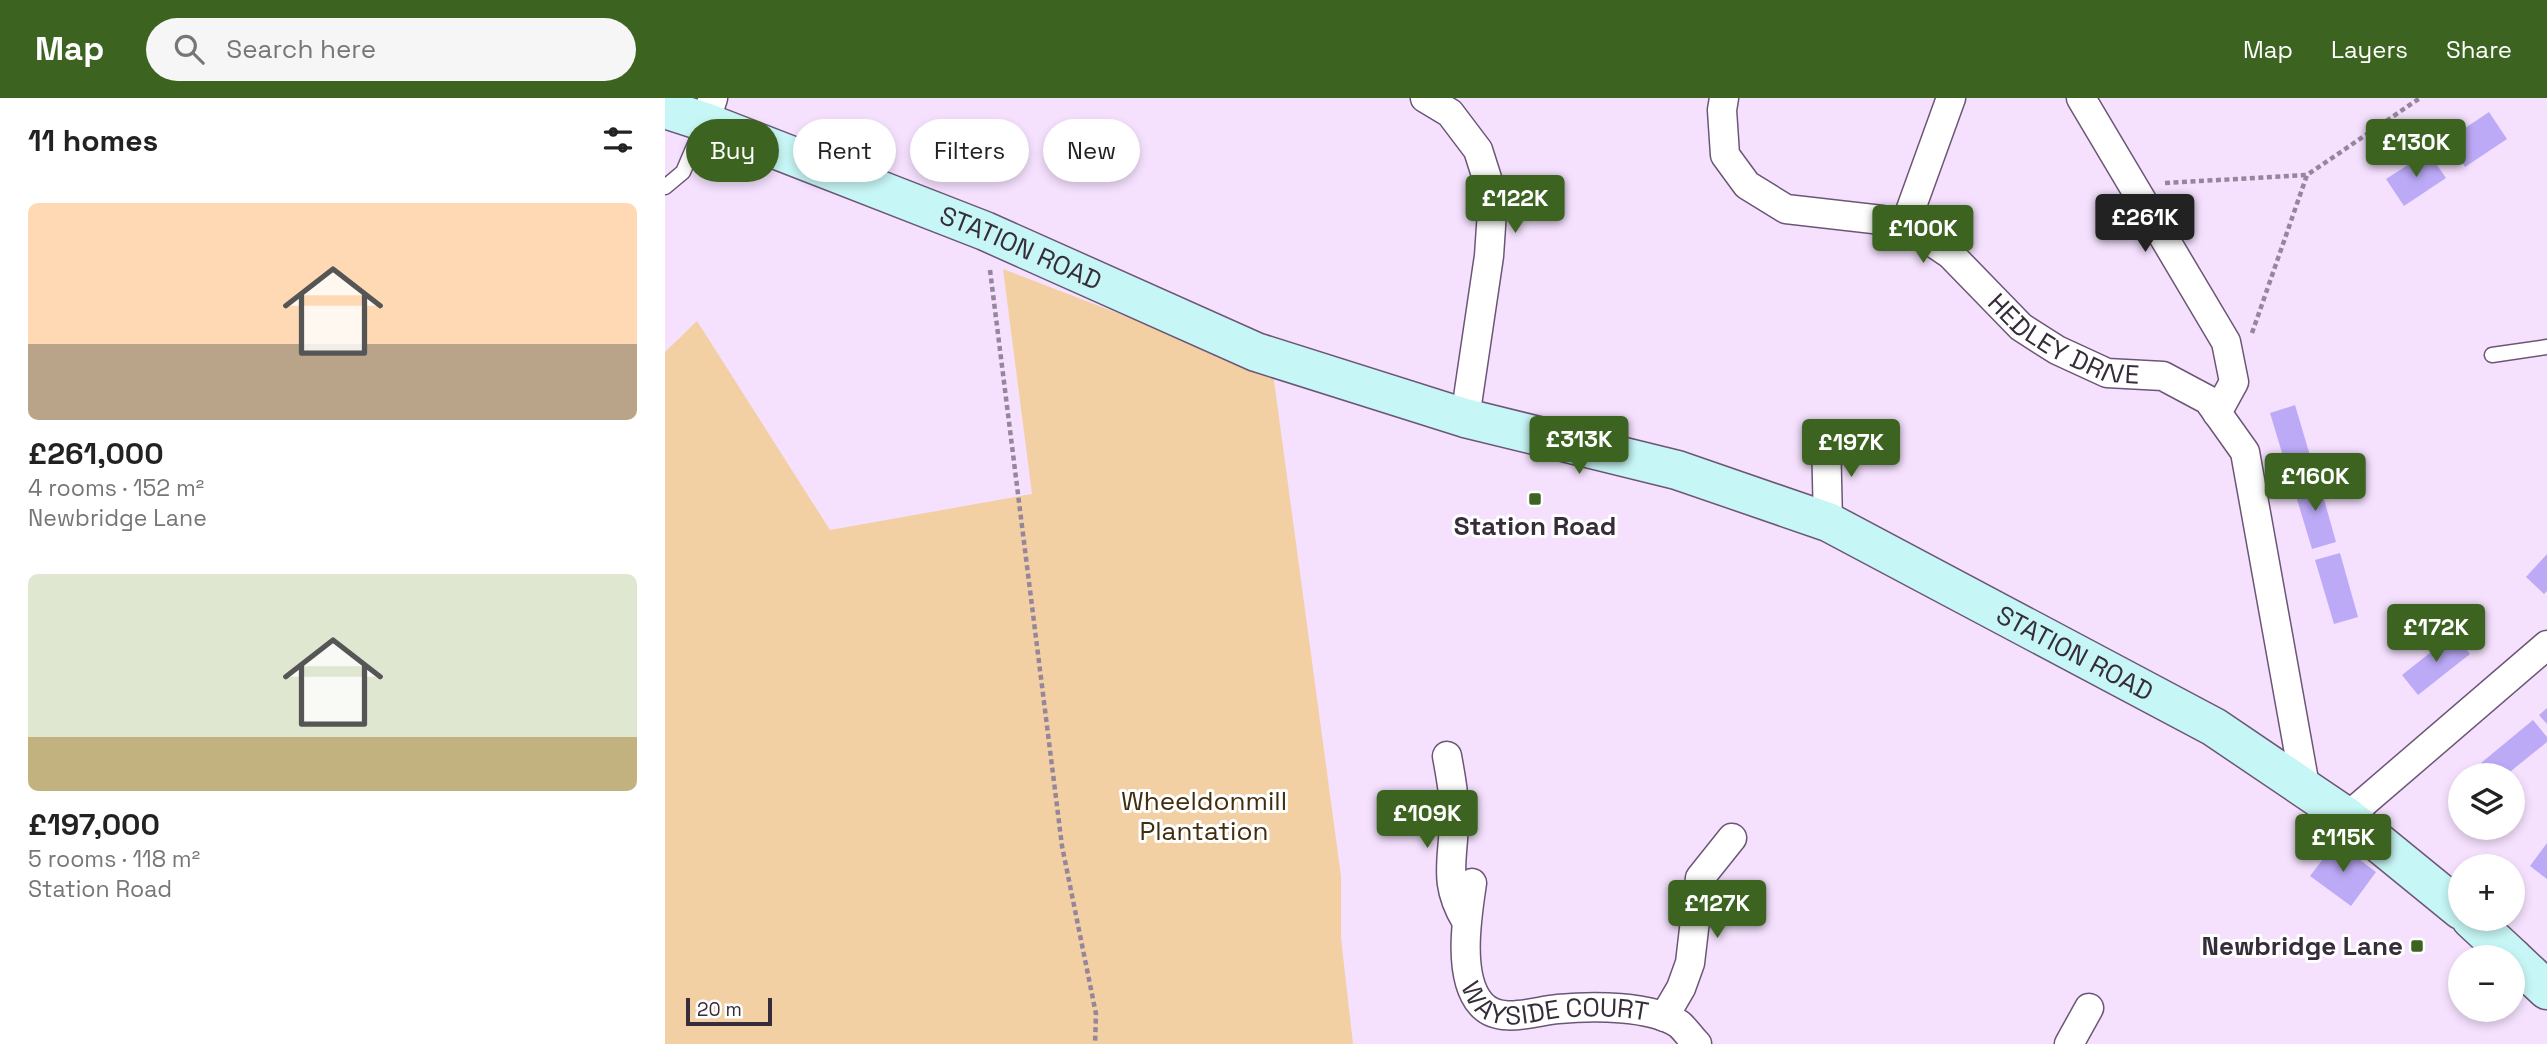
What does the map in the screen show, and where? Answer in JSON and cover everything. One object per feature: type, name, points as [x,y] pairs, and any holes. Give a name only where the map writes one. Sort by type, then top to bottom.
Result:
[{"type":"main road","name":"STATION ROAD","points":[[665,110],[709,110],[1257,352],[1465,418],[1677,470],[1828,522],[2214,727],[2305,786],[2448,899]]},
{"type":"main road","points":[[2484,931],[2499,945]]},
{"type":"main road","points":[[2525,969],[2547,990]]},
{"type":"street","points":[[1425,98],[1450,113],[1478,150],[1493,197],[1489,256],[1465,418]]},
{"type":"street","name":"HEDLEY DRIVE","points":[[1724,98],[1722,110],[1725,155],[1747,185],[1786,209],[1882,220],[1920,234],[1950,254],[2021,327],[2057,350],[2108,373],[2163,376],[2213,406]]},
{"type":"street","points":[[1903,228],[1951,98]]},
{"type":"street","points":[[2081,98],[2226,342],[2234,382],[2213,406],[2245,452],[2305,786]]},
{"type":"street","points":[[1826,437],[1828,522]]},
{"type":"street","points":[[2347,817],[2547,645]]},
{"type":"street","points":[[1447,757],[1454,806],[1450,880],[1453,895],[1467,922]]},
{"type":"street","name":"WAYSIDE COURT","points":[[1664,1017],[1681,988],[1690,963],[1700,878],[1732,838]]},
{"type":"street","name":"WAYSIDE COURT","points":[[1472,883],[1467,922],[1468,969],[1472,988],[1481,1005],[1499,1014],[1512,1016],[1559,1009],[1631,1010],[1664,1017],[1680,1025],[1697,1044]]},
{"type":"street","points":[[2069,1044],[2089,1008]]},
{"type":"lane","points":[[665,187],[683,172],[709,110]]},
{"type":"lane","points":[[2491,355],[2547,347]]},
{"type":"path","points":[[2133,185],[2307,176],[2420,98]]},
{"type":"path","points":[[2234,382],[2307,176]]},
{"type":"path","points":[[985,231],[1062,846],[1096,1014],[1095,1044]]},
{"type":"green space","name":"Wheeldonmill Plantation","points":[[1003,269],[1273,373],[1341,876],[1341,938],[1353,1044],[665,1044],[665,352],[697,321],[830,530],[1032,494]]},
{"type":"building","points":[[2489,112],[2507,139],[2465,167],[2447,140]]},
{"type":"building","points":[[2428,152],[2446,178],[2404,206],[2386,179]]},
{"type":"building","points":[[2295,405],[2314,469],[2289,476],[2270,413]]},
{"type":"building","points":[[2318,478],[2336,542],[2312,549],[2293,486]]},
{"type":"building","points":[[2340,553],[2358,617],[2334,624],[2315,560]]},
{"type":"building","points":[[2547,554],[2547,591],[2544,594],[2526,577]]},
{"type":"building","points":[[2454,634],[2470,654],[2418,695],[2402,675]]},
{"type":"building","points":[[2547,708],[2547,724],[2539,715]]},
{"type":"building","points":[[2533,720],[2547,737],[2547,742],[2521,763],[2481,763]]},
{"type":"building","points":[[2336,842],[2376,872],[2351,906],[2310,876]]},
{"type":"building","points":[[2547,843],[2547,879],[2530,866]]},
{"type":"place","name":"Station Road","points":[[1535,499]]},
{"type":"place","name":"Newbridge Lane","points":[[2417,946]]}]
